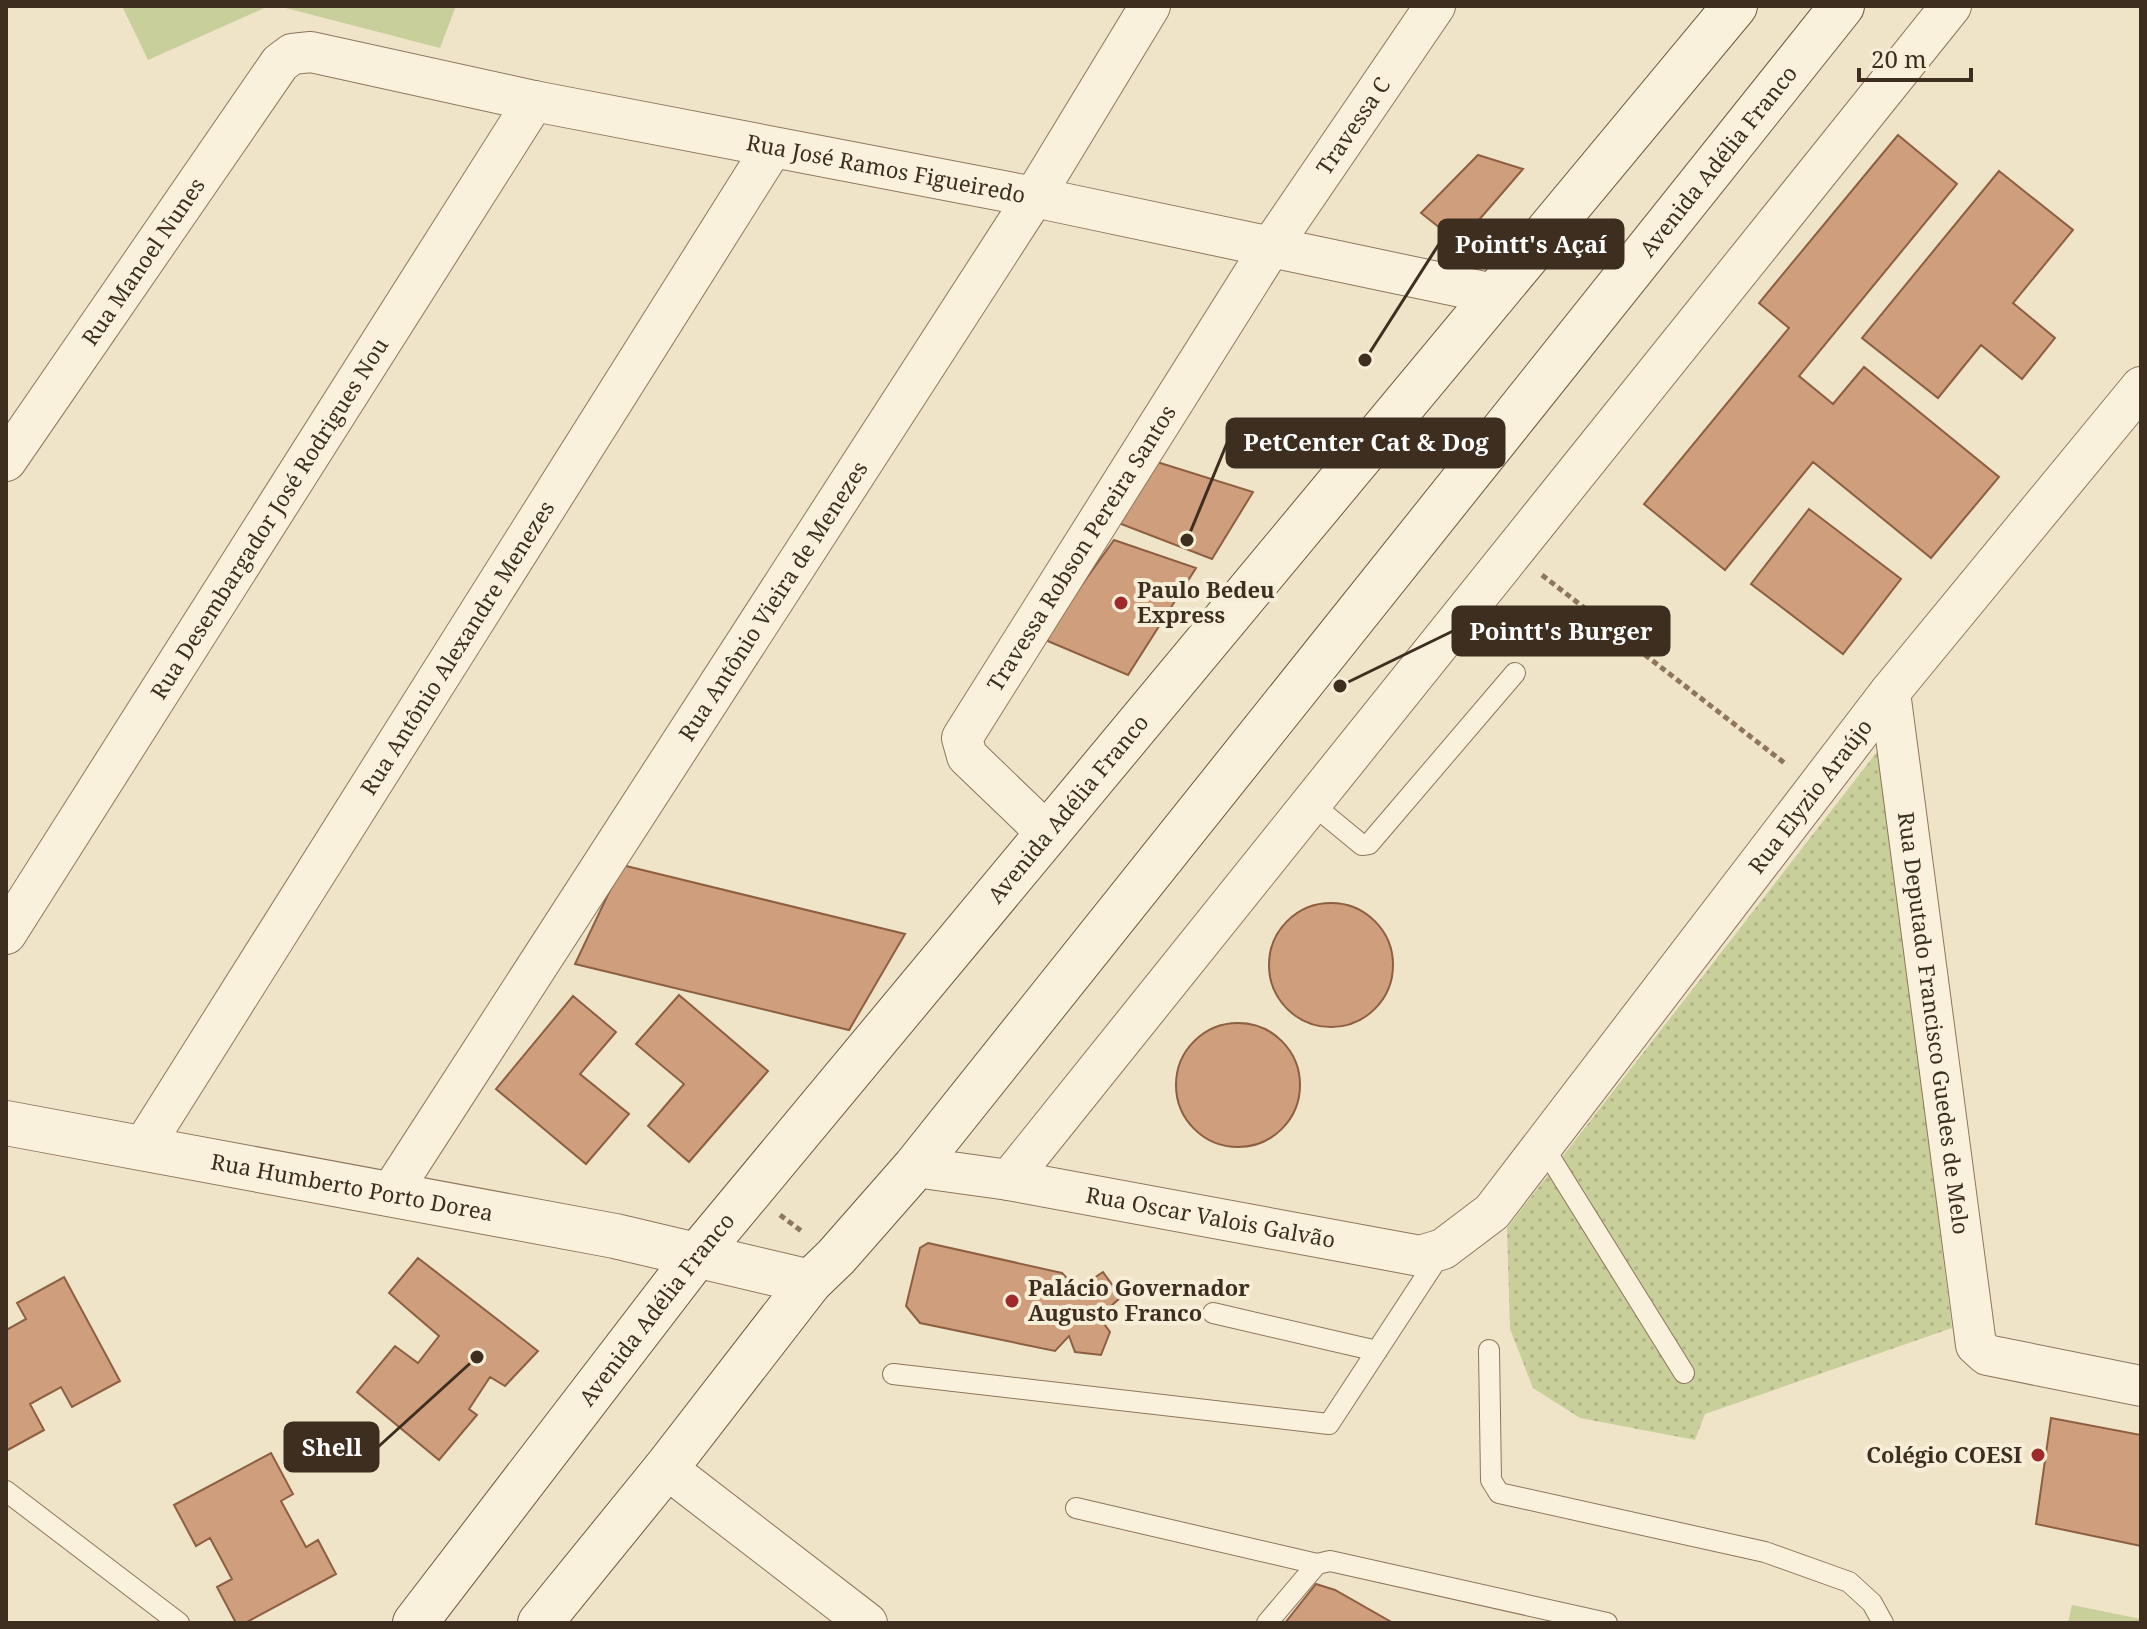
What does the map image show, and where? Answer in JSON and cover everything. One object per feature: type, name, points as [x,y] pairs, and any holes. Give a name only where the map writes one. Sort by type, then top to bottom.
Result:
[{"type":"main road","name":"Avenida Adélia Franco","points":[[415,1623],[698,1254],[1735,6]]},
{"type":"main road","name":"Avenida Adélia Franco","points":[[540,1623],[823,1270],[915,1167],[1842,6]]},
{"type":"main road","name":"Rua Humberto Porto Dorea","points":[[6,1123],[698,1254],[823,1270]]},
{"type":"street","name":"Rua Antônio Vieira de Menezes","points":[[390,1194],[1034,197],[1150,6]]},
{"type":"street","name":"Travessa C","points":[[1270,248],[1435,6]]},
{"type":"street","points":[[1009,1180],[1951,6]]},
{"type":"street","name":"Rua José Ramos Figueiredo","points":[[280,63],[292,54],[311,52],[534,101],[1034,197],[1494,294]]},
{"type":"street","name":"Rua Manoel Nunes","points":[[6,461],[280,63]]},
{"type":"street","name":"Rua Desembargador José Rodrigues Nou","points":[[6,934],[534,101]]},
{"type":"street","name":"Rua Antônio Alexandre Menezes","points":[[143,1147],[772,148]]},
{"type":"street","name":"Travessa Robson Pereira Santos","points":[[1047,833],[967,756],[962,738],[1270,248]]},
{"type":"street","name":"Rua Elyzio Araújo","points":[[1443,1249],[1492,1212],[1890,692],[2141,387]]},
{"type":"street","name":"Rua Deputado Francisco Guedes de Melo","points":[[1890,692],[1980,1351],[2141,1386]]},
{"type":"street","name":"Rua Oscar Valois Galvão","points":[[915,1167],[1009,1180],[1420,1256],[1443,1249]]},
{"type":"street","points":[[666,1468],[867,1623]]},
{"type":"lane","points":[[1311,803],[1362,845],[1369,844],[1515,673]]},
{"type":"lane","points":[[1543,1146],[1684,1373]]},
{"type":"lane","points":[[893,1374],[1329,1424],[1443,1249]]},
{"type":"lane","points":[[1213,1313],[1377,1351]]},
{"type":"lane","points":[[1489,1350],[1491,1480],[1499,1493],[1765,1552],[1849,1582],[1872,1603],[1883,1623]]},
{"type":"lane","points":[[6,1491],[179,1623]]},
{"type":"lane","points":[[1076,1508],[1317,1564],[1341,1562],[1607,1623]]},
{"type":"lane","points":[[1267,1623],[1317,1564]]},
{"type":"path","points":[[1513,552],[1816,788]]},
{"type":"path","points":[[749,1192],[823,1270]]},
{"type":"green space","points":[[122,6],[269,6],[148,60]]},
{"type":"green space","points":[[278,6],[456,6],[440,48]]},
{"type":"green space","points":[[1880,748],[1952,1328],[1705,1414],[1695,1440],[1580,1418],[1533,1388],[1510,1329],[1507,1228]]},
{"type":"green space","points":[[2072,1605],[2141,1619],[2141,1623],[2068,1623]]},
{"type":"building","points":[[1898,135],[1957,184],[1799,376],[1833,404],[1864,367],[1999,477],[1931,558],[1813,462],[1725,570],[1644,504],[1789,328],[1759,303]]},
{"type":"building","points":[[1478,155],[1523,169],[1459,243],[1421,213]]},
{"type":"building","points":[[1999,171],[2073,230],[2013,303],[2055,338],[2022,379],[1981,345],[1938,398],[1862,338]]},
{"type":"building","points":[[1157,462],[1253,492],[1212,559],[1116,522]]},
{"type":"building","points":[[1809,509],[1901,579],[1843,654],[1751,584]]},
{"type":"building","name":"Paulo Bedeu Express","points":[[1114,540],[1196,568],[1128,675],[1043,639]]},
{"type":"building","points":[[622,865],[905,934],[849,1030],[575,964]]},
{"type":"building","points":[[1331,903],[1355,907],[1375,921],[1389,941],[1393,965],[1389,989],[1375,1009],[1355,1023],[1331,1027],[1307,1023],[1287,1009],[1273,989],[1269,965],[1273,941],[1287,921],[1307,907]]},
{"type":"building","points":[[679,995],[768,1071],[689,1162],[648,1126],[684,1084],[636,1044]]},
{"type":"building","points":[[573,996],[616,1032],[580,1074],[629,1114],[586,1164],[496,1089]]},
{"type":"building","points":[[1238,1023],[1262,1027],[1282,1041],[1296,1061],[1300,1085],[1296,1109],[1282,1129],[1262,1143],[1238,1147],[1214,1143],[1194,1129],[1180,1109],[1176,1085],[1180,1061],[1194,1041],[1214,1027]]},
{"type":"building","name":"Palácio Governador Augusto Franco","points":[[928,1243],[1062,1273],[1077,1289],[1103,1272],[1121,1297],[1099,1317],[1110,1332],[1101,1355],[1075,1352],[1069,1336],[1055,1351],[920,1323],[906,1306],[920,1248]]},
{"type":"building","points":[[418,1258],[538,1351],[505,1386],[490,1377],[469,1409],[477,1415],[439,1460],[357,1392],[395,1346],[418,1363],[439,1336],[389,1293]]},
{"type":"building","points":[[64,1277],[120,1381],[72,1407],[61,1387],[30,1404],[44,1430],[6,1451],[6,1330],[26,1319],[17,1303]]},
{"type":"building","points":[[2051,1418],[2141,1435],[2141,1546],[2036,1524]]},
{"type":"building","points":[[271,1453],[293,1494],[281,1501],[306,1547],[318,1540],[336,1574],[245,1623],[236,1623],[217,1587],[232,1579],[210,1538],[196,1546],[174,1505]]},
{"type":"building","points":[[1316,1584],[1335,1590],[1393,1623],[1285,1623]]},
{"type":"place","name":"Pointt's Açaí","points":[[1365,360]]},
{"type":"place","name":"PetCenter Cat & Dog","points":[[1187,540]]},
{"type":"place","name":"Paulo Bedeu Express","points":[[1121,603]]},
{"type":"place","name":"Pointt's Burger","points":[[1340,686]]},
{"type":"place","name":"Palácio Governador Augusto Franco","points":[[1012,1301]]},
{"type":"place","name":"Shell","points":[[477,1357]]},
{"type":"place","name":"Colégio COESI","points":[[2038,1455]]}]
